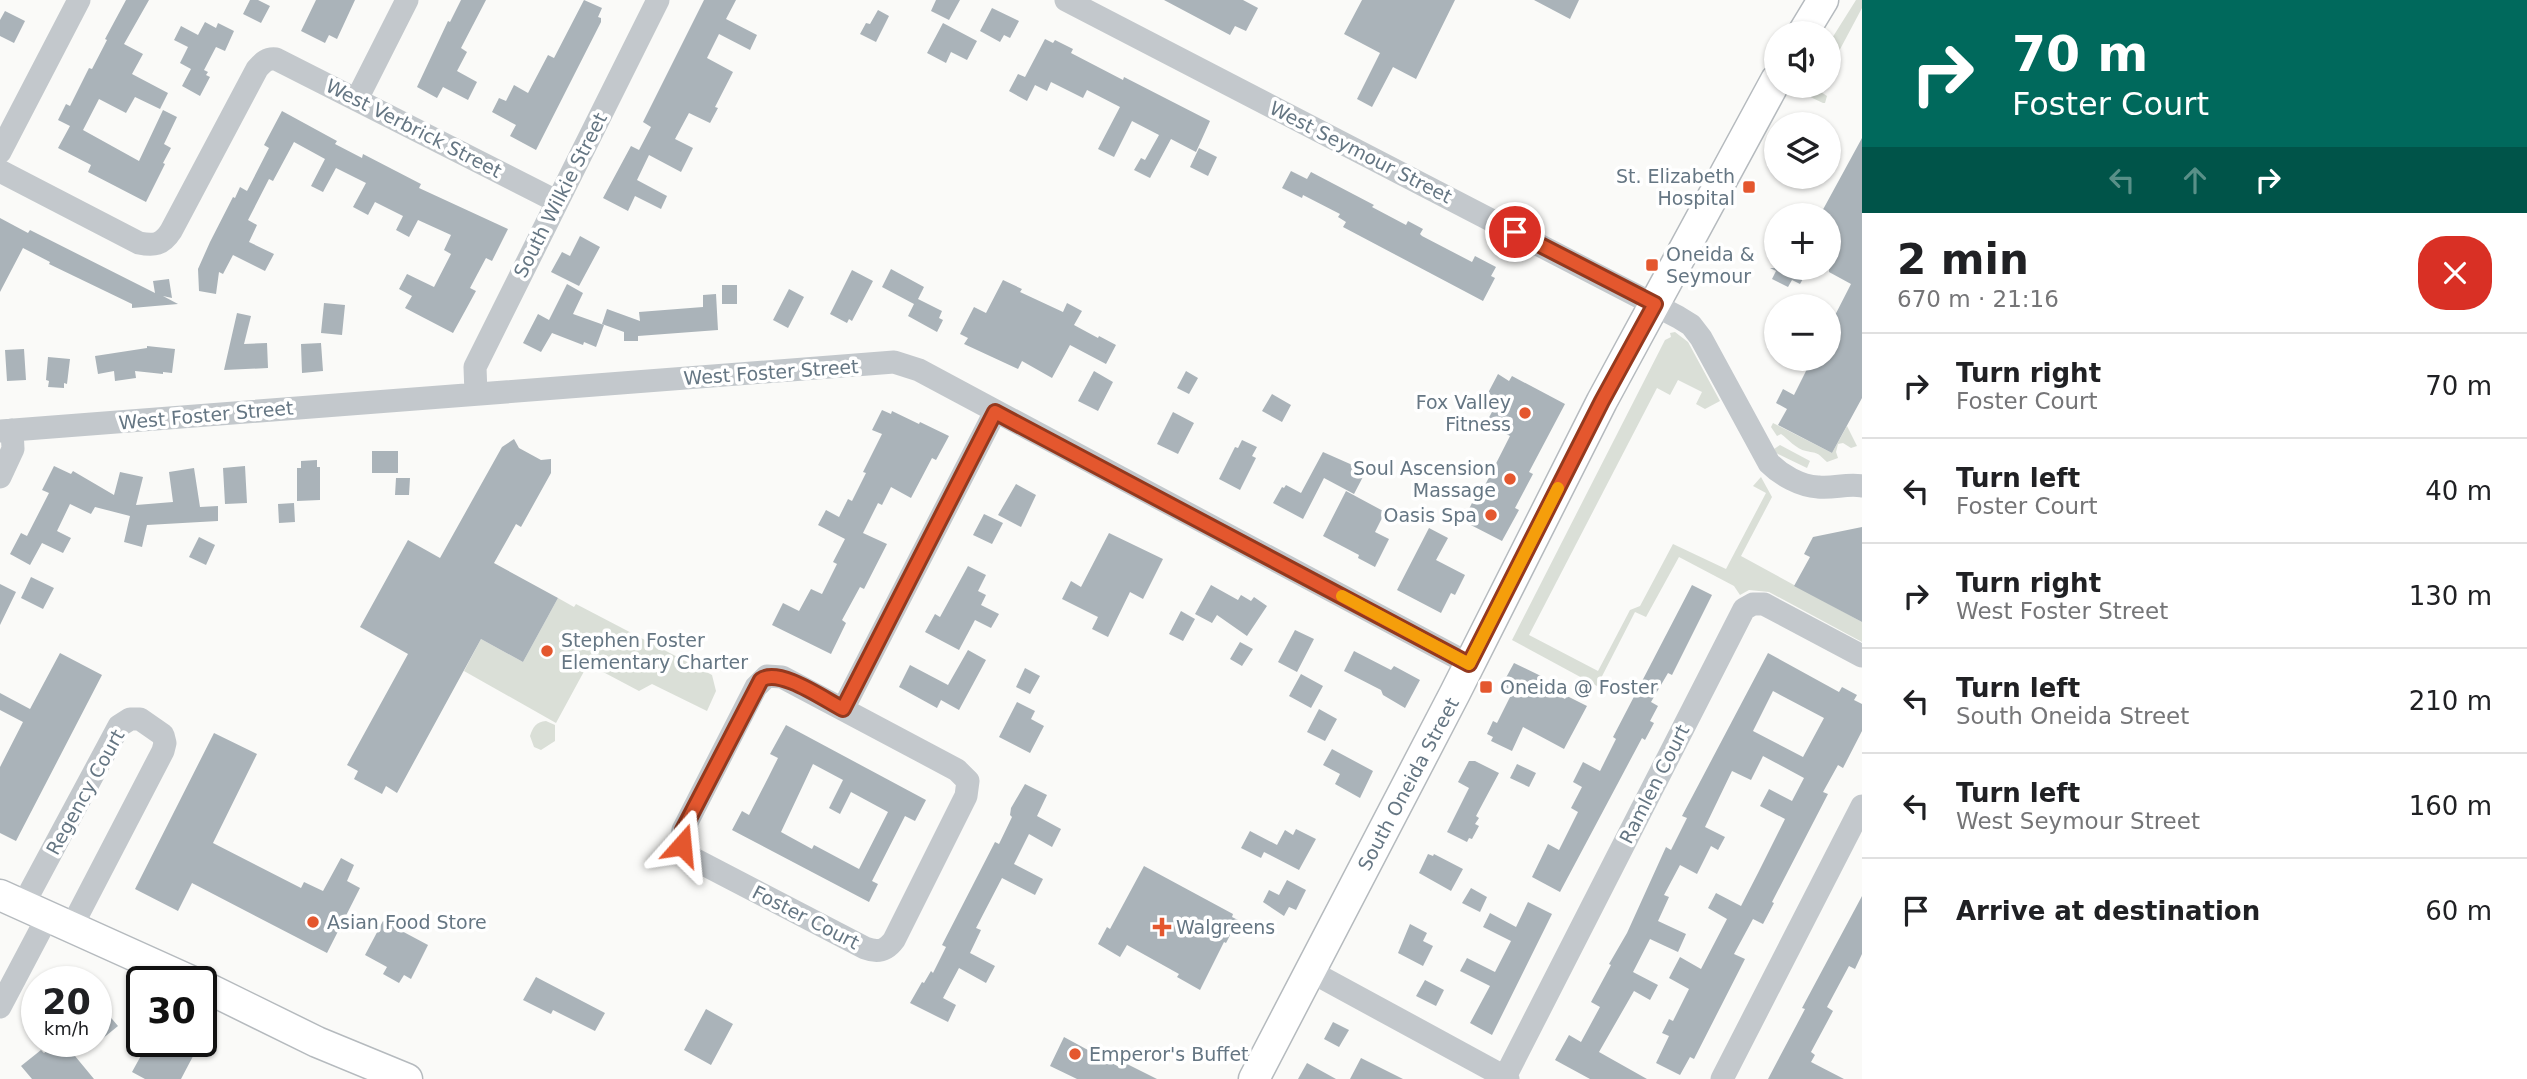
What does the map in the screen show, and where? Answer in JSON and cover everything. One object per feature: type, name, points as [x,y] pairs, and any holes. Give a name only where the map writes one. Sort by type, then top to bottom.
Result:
[{"type":"main road","points":[[1810,21],[1823,0]]},
{"type":"main road","name":"South Oneida Street","points":[[1254,1079],[1602,401],[1766,98]]},
{"type":"main road","points":[[36,910],[159,966]]},
{"type":"main road","points":[[217,993],[317,1042],[407,1079]]},
{"type":"street","points":[[0,152],[79,0]]},
{"type":"street","points":[[357,99],[407,0]]},
{"type":"street","name":"South Wilkie Street","points":[[476,394],[475,367],[658,0]]},
{"type":"street","name":"West Seymour Street","points":[[1066,0],[1655,304],[1691,326],[1701,338],[1769,463],[1779,473],[1817,488],[1850,484],[1862,486]]},
{"type":"street","name":"West Verbrick Street","points":[[0,171],[139,243],[150,246],[159,244],[171,231],[257,69],[270,58],[285,62],[556,201]]},
{"type":"street","name":"West Foster Street","points":[[6,431],[894,362],[919,370],[1469,664]]},
{"type":"street","points":[[843,709],[995,412]]},
{"type":"street","points":[[5,468],[13,449],[6,431]]},
{"type":"street","name":"Ramlen Court","points":[[1310,971],[1507,1078],[1744,610],[1753,604],[1764,604],[1862,656]]},
{"type":"street","name":"Foster Court","points":[[767,676],[782,677],[843,709],[957,770],[968,780],[966,796],[894,940],[889,947],[881,951],[865,948],[690,857],[682,845],[683,830],[761,680],[767,676]]},
{"type":"street","name":"Regency Court","points":[[130,719],[140,719],[163,735],[163,751],[36,910],[120,726],[130,719]]},
{"type":"street","points":[[1722,1079],[1862,806]]},
{"type":"street","points":[[0,1007],[36,910]]},
{"type":"shaded area","points":[[1856,0],[1862,0],[1862,8],[1841,47],[1841,24]]},
{"type":"shaded area","points":[[1812,98],[1826,98],[1823,103]]},
{"type":"shaded area","points":[[1675,332],[1688,342],[1720,401],[1705,409],[1696,404],[1702,392],[1678,380],[1670,395],[1657,388],[1529,635],[1598,671],[1630,610],[1640,606],[1673,544],[1726,569],[1766,493],[1753,486],[1761,477],[1772,497],[1741,556],[1862,622],[1862,642],[1769,592],[1749,590],[1740,595],[1734,586],[1679,557],[1646,617],[1635,612],[1597,686],[1512,640],[1665,340],[1671,337],[1670,333]]},
{"type":"shaded area","points":[[1773,423],[1832,453],[1847,426],[1857,446],[1851,448],[1843,443],[1838,444],[1838,458],[1827,462],[1818,454],[1802,450],[1781,434],[1777,436],[1771,427]]},
{"type":"shaded area","points":[[1780,445],[1810,461],[1807,468],[1776,453],[1774,449]]},
{"type":"shaded area","points":[[558,598],[574,607],[576,604],[712,675],[716,691],[707,711],[652,684],[639,691],[588,664],[556,723],[464,671],[481,639],[523,662]]},
{"type":"shaded area","points":[[546,721],[555,725],[555,741],[541,750],[534,747],[530,736],[535,726]]},
{"type":"building","points":[[126,0],[149,0],[124,44],[143,54],[132,74],[168,93],[160,109],[135,97],[126,113],[99,99],[83,130],[139,161],[163,110],[177,117],[164,144],[171,148],[146,202],[88,172],[91,165],[58,148],[70,126],[58,120],[66,104],[70,106],[89,68],[92,69]]},
{"type":"building","points":[[250,0],[258,0],[270,6],[261,23],[243,14]]},
{"type":"building","points":[[316,0],[355,0],[337,39],[329,35],[325,43],[301,31]]},
{"type":"building","points":[[461,0],[486,0],[461,48],[467,52],[457,71],[477,82],[468,100],[443,87],[437,98],[417,87],[448,21],[450,22]]},
{"type":"building","points":[[584,0],[602,8],[598,17],[601,22],[536,150],[510,136],[516,125],[492,112],[499,98],[506,101],[514,85],[528,93],[548,55],[554,58]]},
{"type":"building","points":[[704,0],[736,0],[726,19],[757,35],[750,50],[719,34],[707,58],[733,72],[715,107],[718,108],[710,123],[689,113],[675,139],[693,148],[681,172],[649,155],[637,180],[667,196],[661,209],[635,196],[628,211],[603,198],[631,146],[639,150],[651,127],[643,122]]},
{"type":"building","points":[[936,0],[960,0],[949,20],[931,11]]},
{"type":"building","points":[[1164,0],[1243,0],[1258,8],[1246,31],[1235,26],[1230,35]]},
{"type":"building","points":[[1362,0],[1455,0],[1416,79],[1393,67],[1372,107],[1357,99],[1380,53],[1344,34]]},
{"type":"building","points":[[1534,0],[1579,0],[1570,19]]},
{"type":"building","points":[[992,8],[1019,21],[1010,38],[1004,35],[1000,42],[980,31]]},
{"type":"building","points":[[878,10],[889,16],[876,42],[860,34]]},
{"type":"building","points":[[5,11],[25,21],[14,43],[0,36],[0,20]]},
{"type":"building","points":[[205,22],[216,28],[218,23],[234,31],[225,51],[216,47],[204,70],[210,77],[200,96],[182,86],[191,69],[180,63],[188,47],[174,40],[181,26],[198,35]]},
{"type":"building","points":[[943,23],[977,41],[967,60],[951,52],[946,63],[927,53]]},
{"type":"building","points":[[1045,39],[1053,43],[1055,40],[1073,49],[1071,53],[1210,121],[1196,152],[1171,139],[1150,178],[1134,170],[1141,158],[1145,160],[1159,135],[1132,121],[1114,157],[1098,149],[1120,107],[1087,90],[1083,98],[1051,82],[1047,91],[1035,85],[1027,101],[1009,91],[1018,74],[1025,77]]},
{"type":"building","points":[[282,111],[337,141],[335,144],[362,158],[363,154],[421,184],[419,188],[508,229],[492,261],[486,258],[470,288],[476,291],[453,333],[405,308],[412,296],[399,289],[407,274],[434,287],[451,254],[444,250],[451,235],[418,220],[409,237],[396,230],[403,216],[375,202],[368,215],[353,207],[366,183],[336,168],[323,192],[311,186],[325,159],[294,142],[273,181],[269,179],[248,220],[257,225],[249,242],[274,254],[265,271],[233,255],[223,274],[219,272],[216,294],[199,291],[198,269],[210,242],[240,187],[247,191],[269,148],[264,145]]},
{"type":"building","points":[[1862,138],[1862,398],[1832,453],[1778,425],[1787,409],[1776,403],[1783,389],[1794,395],[1806,371],[1841,371],[1841,304],[1851,284],[1841,279],[1841,203],[1827,203],[1834,189],[1841,189],[1841,176]]},
{"type":"building","points":[[1199,148],[1217,157],[1208,176],[1190,167]]},
{"type":"building","points":[[1291,171],[1307,179],[1311,172],[1406,225],[1408,221],[1423,229],[1420,234],[1422,236],[1472,262],[1475,256],[1496,267],[1491,276],[1495,278],[1483,301],[1343,227],[1346,222],[1338,217],[1340,214],[1303,195],[1302,198],[1282,188]]},
{"type":"building","points":[[0,218],[28,233],[30,230],[155,293],[153,281],[169,279],[172,298],[163,296],[178,304],[132,308],[132,304],[49,264],[50,262],[23,248],[0,292]]},
{"type":"building","points":[[580,236],[600,247],[579,286],[551,272],[562,252],[570,256]]},
{"type":"building","points":[[891,269],[924,287],[918,299],[942,311],[939,318],[943,320],[937,332],[908,316],[914,304],[882,287]]},
{"type":"building","points":[[852,270],[873,281],[852,321],[849,319],[847,323],[830,314]]},
{"type":"building","points":[[1003,280],[1022,289],[1020,292],[1063,312],[1067,303],[1082,311],[1074,325],[1116,345],[1106,364],[1070,345],[1052,378],[1022,361],[1018,369],[964,344],[968,338],[960,334],[974,307],[986,313]]},
{"type":"building","points":[[1774,280],[1792,280],[1788,287]]},
{"type":"building","points":[[567,284],[583,293],[573,314],[604,325],[596,347],[552,333],[541,352],[523,343],[538,314],[549,320]]},
{"type":"building","points":[[722,285],[737,285],[737,304],[722,304]]},
{"type":"building","points":[[789,289],[804,297],[788,328],[773,320]]},
{"type":"building","points":[[716,294],[718,330],[638,336],[638,341],[624,341],[624,332],[602,324],[607,309],[640,321],[639,312],[703,307],[703,295]]},
{"type":"building","points":[[324,303],[345,305],[342,335],[321,333]]},
{"type":"building","points":[[237,313],[251,316],[244,344],[267,343],[268,368],[224,370]]},
{"type":"building","points":[[321,343],[323,371],[302,373],[301,344]]},
{"type":"building","points":[[147,346],[175,349],[172,373],[135,371],[136,378],[115,381],[114,371],[98,374],[95,356]]},
{"type":"building","points":[[24,349],[26,380],[7,381],[5,350]]},
{"type":"building","points":[[48,357],[70,359],[67,384],[64,383],[64,388],[48,387]]},
{"type":"building","points":[[1094,371],[1113,382],[1098,411],[1078,401]]},
{"type":"building","points":[[1186,371],[1198,378],[1189,394],[1177,388]]},
{"type":"building","points":[[1498,374],[1509,381],[1512,376],[1565,404],[1529,472],[1533,474],[1515,508],[1519,510],[1502,541],[1463,521],[1479,489],[1482,491],[1510,436],[1486,423],[1499,399],[1488,393]]},
{"type":"building","points":[[1272,394],[1291,405],[1282,422],[1262,411]]},
{"type":"building","points":[[882,410],[891,414],[892,411],[949,436],[936,460],[932,458],[911,498],[891,487],[882,505],[878,503],[863,533],[887,544],[864,589],[860,587],[842,620],[846,623],[831,654],[772,625],[783,603],[799,611],[811,589],[822,594],[837,564],[833,562],[845,539],[818,525],[826,510],[839,517],[848,499],[852,501],[882,434],[872,430]]},
{"type":"building","points":[[1173,412],[1194,423],[1178,454],[1157,444]]},
{"type":"building","points":[[514,439],[519,448],[541,460],[551,459],[551,473],[521,527],[516,524],[494,563],[558,598],[523,662],[481,639],[397,793],[386,786],[382,794],[354,779],[358,771],[347,765],[408,654],[360,627],[408,540],[440,558],[502,447]]},
{"type":"building","points":[[1242,440],[1257,447],[1252,456],[1256,458],[1240,490],[1219,479],[1235,447],[1238,448]]},
{"type":"building","points":[[372,451],[398,451],[398,473],[372,473]]},
{"type":"building","points":[[1323,452],[1366,471],[1354,494],[1324,478],[1303,519],[1273,503],[1286,485],[1301,493]]},
{"type":"building","points":[[317,460],[317,467],[320,467],[320,500],[297,501],[297,468],[301,468],[301,461]]},
{"type":"building","points":[[54,466],[71,474],[73,471],[114,495],[120,472],[143,477],[136,505],[173,502],[169,472],[194,468],[200,507],[218,506],[218,521],[147,525],[142,547],[124,542],[130,516],[95,507],[91,514],[70,504],[57,531],[71,538],[63,553],[42,543],[30,565],[10,554],[21,533],[27,536],[49,493],[42,490]]},
{"type":"building","points":[[245,466],[247,503],[225,504],[223,468]]},
{"type":"building","points":[[396,478],[410,478],[409,495],[395,495]]},
{"type":"building","points":[[1016,484],[1036,495],[1021,527],[998,515]]},
{"type":"building","points":[[1346,491],[1385,512],[1375,532],[1389,539],[1375,567],[1358,558],[1359,555],[1323,536]]},
{"type":"building","points":[[294,503],[295,522],[279,523],[278,504]]},
{"type":"building","points":[[984,514],[1003,523],[992,544],[973,535]]},
{"type":"building","points":[[1862,527],[1862,622],[1794,586],[1810,557],[1804,554],[1813,537]]},
{"type":"building","points":[[1429,528],[1448,538],[1436,560],[1465,575],[1455,595],[1451,593],[1441,613],[1397,590]]},
{"type":"building","points":[[1109,533],[1163,559],[1143,599],[1130,592],[1108,637],[1092,629],[1098,617],[1062,599],[1071,581],[1081,587]]},
{"type":"building","points":[[199,537],[215,545],[206,565],[189,557]]},
{"type":"building","points":[[968,566],[986,575],[978,591],[986,595],[981,605],[999,614],[991,628],[975,620],[959,650],[925,632],[935,614],[940,617]]},
{"type":"building","points":[[31,577],[54,588],[43,609],[21,598]]},
{"type":"building","points":[[0,584],[16,592],[0,625]]},
{"type":"building","points":[[1211,585],[1238,600],[1241,595],[1251,601],[1254,597],[1267,606],[1247,636],[1217,615],[1212,623],[1195,614]]},
{"type":"building","points":[[1692,585],[1712,595],[1672,675],[1668,673],[1651,702],[1658,706],[1650,721],[1654,723],[1645,740],[1642,738],[1560,892],[1532,877],[1548,844],[1559,850],[1578,812],[1571,808],[1582,787],[1573,782],[1583,762],[1600,771],[1616,739],[1613,737]]},
{"type":"building","points":[[1181,611],[1195,619],[1183,641],[1169,634]]},
{"type":"building","points":[[1295,630],[1314,639],[1297,672],[1278,662]]},
{"type":"building","points":[[1240,642],[1253,649],[1242,666],[1230,659]]},
{"type":"building","points":[[968,650],[986,660],[959,710],[941,700],[937,708],[899,687],[910,665],[948,685]]},
{"type":"building","points":[[1354,651],[1391,670],[1394,666],[1420,680],[1405,708],[1383,695],[1381,690],[1344,671]]},
{"type":"building","points":[[60,653],[102,675],[16,841],[0,833],[0,767],[23,722],[0,710],[0,693],[30,709]]},
{"type":"building","points":[[1768,653],[1839,692],[1842,687],[1857,695],[1854,700],[1862,704],[1862,731],[1843,768],[1838,765],[1823,792],[1828,794],[1763,924],[1753,919],[1734,954],[1745,959],[1694,1059],[1690,1057],[1680,1075],[1656,1063],[1669,1036],[1662,1033],[1669,1019],[1673,1021],[1689,989],[1669,978],[1680,957],[1701,969],[1727,919],[1708,908],[1716,893],[1741,906],[1785,819],[1760,806],[1769,789],[1792,801],[1804,778],[1763,756],[1751,780],[1732,771],[1705,827],[1725,837],[1718,850],[1711,846],[1697,874],[1680,865],[1664,895],[1669,897],[1658,921],[1686,934],[1678,952],[1650,939],[1633,972],[1658,985],[1650,1000],[1634,991],[1599,1052],[1647,1079],[1590,1079],[1555,1060],[1569,1035],[1581,1042],[1600,1007],[1591,1002],[1627,933],[1666,847],[1671,850],[1687,818],[1682,816]],"holes":[[[1773,691],[1824,718],[1803,757],[1753,731]]]},
{"type":"building","points":[[1514,663],[1543,677],[1539,685],[1565,699],[1567,696],[1587,706],[1564,749],[1523,727],[1512,751],[1491,741],[1493,737],[1487,734],[1493,721],[1497,723],[1513,691],[1502,685]]},
{"type":"building","points":[[1025,668],[1040,676],[1030,694],[1016,687]]},
{"type":"building","points":[[1301,674],[1323,686],[1311,708],[1289,696]]},
{"type":"building","points":[[1017,702],[1035,711],[1031,719],[1044,726],[1030,753],[999,737]]},
{"type":"building","points":[[1319,709],[1337,719],[1325,741],[1307,732]]},
{"type":"building","points":[[786,725],[926,800],[915,821],[905,816],[872,881],[878,884],[869,902],[732,830],[742,811],[749,815],[778,758],[770,754]],"holes":[[[813,764],[843,780],[829,808],[840,814],[851,792],[888,812],[859,869],[814,845],[812,849],[781,832]]]},
{"type":"building","points":[[214,733],[257,754],[213,843],[301,888],[304,882],[323,891],[341,858],[354,865],[347,881],[360,888],[327,953],[192,883],[178,911],[135,889]]},
{"type":"building","points":[[1332,749],[1373,771],[1360,798],[1335,784],[1340,774],[1323,765]]},
{"type":"building","points":[[1469,761],[1475,761],[1499,773],[1476,816],[1479,818],[1475,824],[1479,826],[1472,839],[1469,838],[1467,842],[1447,832],[1469,788],[1458,782]]},
{"type":"building","points":[[1517,764],[1536,773],[1529,787],[1510,778]]},
{"type":"building","points":[[1025,784],[1047,795],[1037,816],[1061,829],[1052,847],[1029,834],[1014,864],[1043,879],[1035,895],[1002,878],[976,928],[981,930],[970,953],[995,966],[986,983],[959,968],[943,998],[956,1005],[948,1022],[910,1003],[922,982],[924,983],[931,971],[933,973],[946,947],[942,945],[995,842],[999,844],[1012,817],[1011,808]]},
{"type":"building","points":[[1296,829],[1316,839],[1299,870],[1264,852],[1261,858],[1241,848],[1250,831],[1277,845],[1285,830],[1293,835]]},
{"type":"building","points":[[1428,854],[1434,854],[1463,869],[1451,891],[1419,873]]},
{"type":"building","name":"Walgreens","points":[[1144,866],[1233,914],[1232,917],[1238,920],[1200,990],[1177,977],[1179,974],[1127,945],[1120,957],[1098,944],[1107,927],[1110,929]]},
{"type":"building","points":[[1287,880],[1306,890],[1296,910],[1289,907],[1284,916],[1263,902],[1269,890],[1279,895]]},
{"type":"building","points":[[1471,888],[1487,897],[1480,912],[1462,903]]},
{"type":"building","points":[[1862,896],[1862,954],[1855,969],[1849,966],[1827,1007],[1833,1011],[1811,1052],[1815,1055],[1811,1062],[1844,1079],[1768,1079],[1805,1009],[1802,1008]]},
{"type":"building","points":[[1528,902],[1552,914],[1492,1035],[1470,1023],[1490,986],[1460,971],[1467,958],[1495,972],[1511,941],[1483,927],[1490,913],[1516,927]]},
{"type":"building","points":[[383,921],[428,945],[411,979],[404,975],[399,983],[383,974],[387,967],[365,955]]},
{"type":"building","points":[[1410,924],[1427,933],[1423,941],[1433,946],[1423,966],[1398,953]]},
{"type":"building","points":[[536,977],[605,1013],[595,1031],[553,1010],[551,1014],[523,1000]]},
{"type":"building","points":[[1425,980],[1444,990],[1436,1006],[1416,996]]},
{"type":"building","points":[[706,1009],[733,1024],[711,1065],[684,1050]]},
{"type":"building","points":[[112,1019],[118,1026],[112,1031]]},
{"type":"building","points":[[1333,1022],[1349,1030],[1339,1047],[1324,1039]]},
{"type":"building","name":"Emperor's Buffet","points":[[1064,1037],[1121,1068],[1123,1062],[1157,1079],[1077,1079],[1050,1066]]},
{"type":"building","points":[[32,1057],[76,1057],[94,1079],[32,1079],[21,1066]]},
{"type":"building","points":[[140,1057],[193,1057],[181,1079],[145,1079],[132,1072]]},
{"type":"building","points":[[1361,1058],[1403,1079],[1350,1079]]},
{"type":"building","points":[[1307,1063],[1336,1079],[1298,1079]]},
{"type":"slow traffic","points":[[1342,596],[1469,664],[1558,488]]},
{"type":"place","name":"St. Elizabeth Hospital","points":[[1749,187]]},
{"type":"place","name":"Oneida & Seymour","points":[[1652,265]]},
{"type":"place","name":"Fox Valley Fitness","points":[[1525,413]]},
{"type":"place","name":"Soul Ascension Massage","points":[[1510,479]]},
{"type":"place","name":"Oasis Spa","points":[[1491,515]]},
{"type":"place","name":"Stephen Foster Elementary Charter","points":[[547,651]]},
{"type":"place","name":"Oneida @ Foster","points":[[1486,687]]},
{"type":"place","name":"Asian Food Store","points":[[313,922]]},
{"type":"place","name":"Walgreens","points":[[1162,927]]},
{"type":"place","name":"Emperor's Buffet","points":[[1075,1054]]},
{"type":"route","points":[[682,845],[683,830],[761,680],[767,676],[782,677],[843,709],[995,412],[1469,664],[1602,401],[1655,304],[1515,232]]}]
